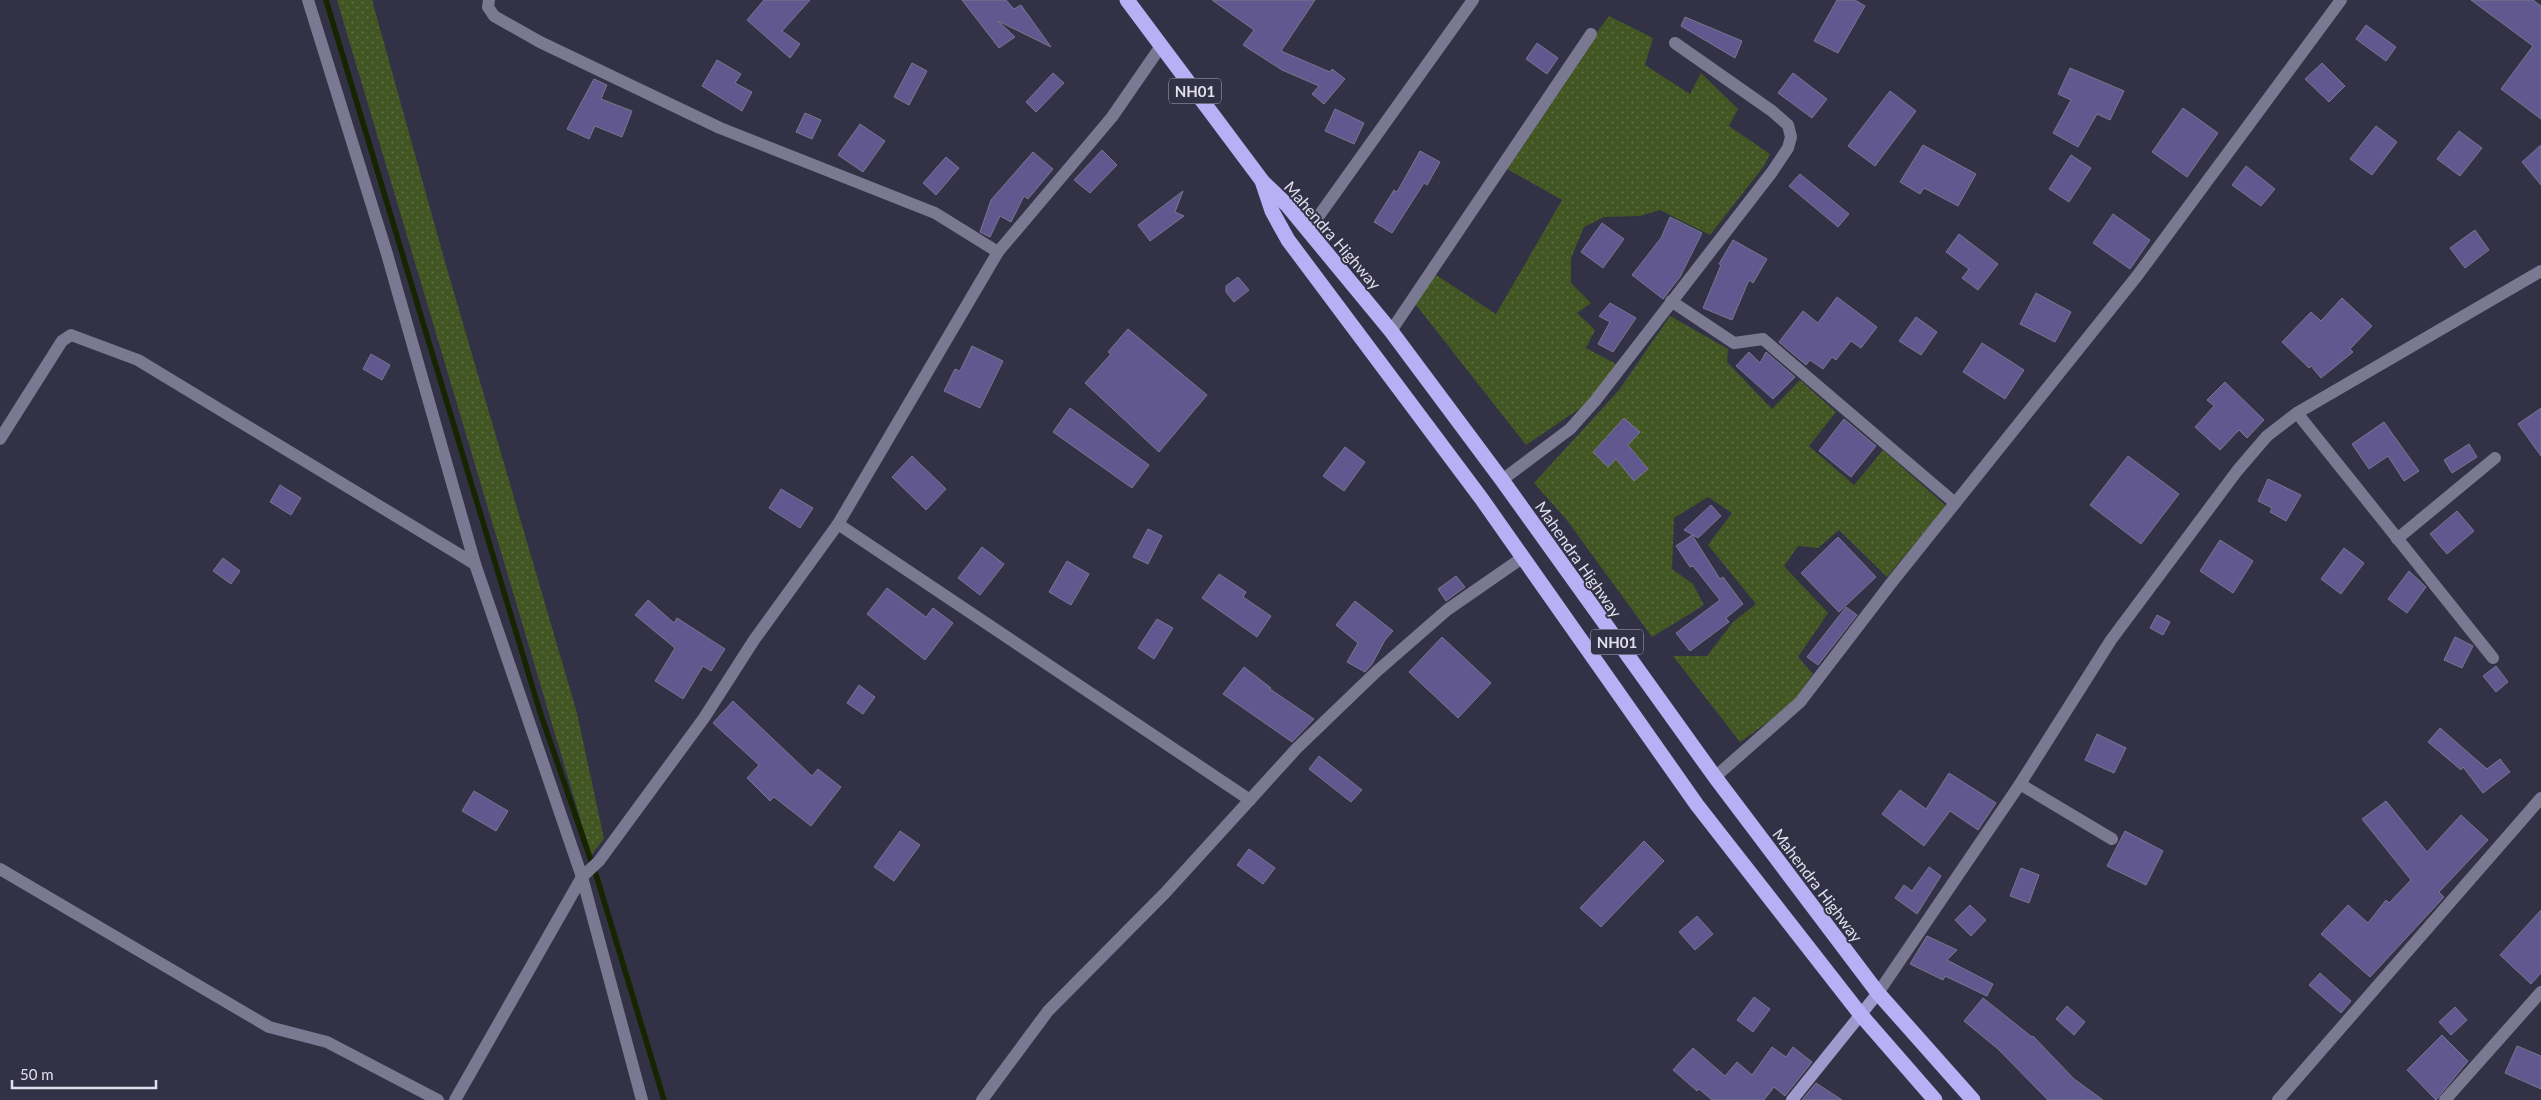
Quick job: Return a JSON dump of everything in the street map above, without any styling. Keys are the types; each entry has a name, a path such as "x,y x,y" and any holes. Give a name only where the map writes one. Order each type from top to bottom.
{"highway":[{"name":"Mahendra Highway","path":"1127,0 1263,182 1287,205 1391,331 1502,480 1714,777 1878,993 1973,1100"},
{"name":"Mahendra Highway","path":"1263,182 1272,211 1288,240 1475,490 1697,805 1862,1016 1935,1100"}],"main road":[{"path":"1792,1100 1862,1016 1878,993"}],"street":[{"path":"308,0 387,254 475,564 582,877 642,1100"},
{"path":"489,0 488,8 494,16 540,42 720,128 934,213 998,252"},
{"path":"1308,231 1473,0"},
{"path":"1714,777 1800,702 1955,503 2137,276 2341,0"},
{"path":"1391,331 1591,34"},
{"path":"1502,480 1570,429 1595,401 1772,172 1788,148 1791,137 1788,125 1772,111 1676,44"},
{"path":"455,1100 582,877 599,861 704,718 754,640 838,524 998,252 1112,116 1161,46"},
{"path":"1878,993 2020,784 2111,640 2237,471 2267,436 2296,413 2541,271"},
{"path":"1671,301 1734,343 1763,339 1955,503"},
{"path":"0,439 62,341 71,335 138,360 475,564"},
{"path":"2296,413 2492,658"},
{"path":"2397,539 2495,458"},
{"path":"838,524 1250,800"},
{"path":"982,1100 1048,1011 1165,893 1297,748 1390,660 1447,610 1522,558"},
{"path":"2020,784 2112,839"},
{"path":"2278,1100 2541,798"},
{"path":"0,869 269,1027 327,1042 438,1100"},
{"path":"2445,1100 2541,992"}],"green space":[{"path":"337,0 372,0 445,262 577,713 604,839 591,855"},
{"path":"1609,16 1653,38 1645,65 1690,94 1701,73 1738,109 1729,126 1770,154 1764,166 1710,235 1660,210 1640,216 1604,217 1584,227 1571,258 1571,283 1591,303 1577,313 1595,330 1586,348 1616,364 1588,403 1526,445 1413,301 1433,273 1496,314 1562,200 1500,165"},
{"path":"1670,316 1728,349 1727,362 1772,409 1800,380 1836,412 1809,446 1854,485 1883,450 1946,506 1887,577 1839,530 1818,548 1798,546 1784,566 1828,613 1798,657 1813,674 1789,707 1740,742 1673,656 1707,656 1733,622 1756,604 1708,545 1732,513 1708,497 1674,518 1672,569 1693,584 1704,605 1652,637 1566,519 1534,483 1619,390"}],"building":[{"path":"764,0 810,0 782,31 800,44 790,58 747,20"},
{"path":"962,0 1006,0 1014,9 1021,5 1051,47 998,21 1015,37 999,48"},
{"path":"1212,0 1315,0 1281,51 1330,72 1332,69 1345,79 1324,104 1312,94 1319,86 1282,70 1243,45 1254,30"},
{"path":"1837,0 1855,0 1865,6 1838,53 1814,41"},
{"path":"2471,0 2533,0 2541,6 2541,119 2501,89 2533,46"},
{"path":"1685,17 1742,41 1735,58 1681,26"},
{"path":"2366,25 2396,47 2386,61 2356,39"},
{"path":"1537,43 1558,58 1547,74 1526,59"},
{"path":"717,60 741,74 735,83 752,92 742,111 702,86"},
{"path":"912,63 927,71 909,105 894,97"},
{"path":"2322,63 2345,86 2329,102 2305,79"},
{"path":"2070,68 2124,91 2110,120 2097,114 2078,147 2053,133 2071,100 2058,94"},
{"path":"1053,73 1064,83 1036,112 1026,102"},
{"path":"1793,73 1827,99 1812,118 1778,93"},
{"path":"594,79 607,85 601,99 632,111 622,137 595,126 589,139 567,129"},
{"path":"1890,91 1916,111 1875,166 1848,146"},
{"path":"2183,108 2218,133 2187,177 2152,152"},
{"path":"1335,109 1364,123 1354,144 1325,131"},
{"path":"805,113 821,120 812,139 796,132"},
{"path":"860,124 885,141 863,172 838,155"},
{"path":"2376,126 2397,142 2372,175 2350,159"},
{"path":"2459,131 2482,148 2460,176 2437,159"},
{"path":"1923,145 1976,174 1958,206 1924,188 1920,194 1900,182"},
{"path":"2541,145 2541,185 2522,162"},
{"path":"1102,150 1117,165 1090,193 1074,180"},
{"path":"1420,151 1440,162 1427,185 1424,183 1392,233 1374,222 1394,190 1397,192"},
{"path":"1033,152 1053,169 1028,199 1024,196 1011,222 1000,216 990,237 980,232 991,200"},
{"path":"2071,155 2091,168 2069,202 2049,189"},
{"path":"946,157 959,168 936,195 923,183"},
{"path":"2246,166 2275,189 2261,206 2232,185"},
{"path":"1800,174 1849,214 1838,227 1789,186"},
{"path":"1183,191 1175,212 1184,216 1150,241 1138,225"},
{"path":"2113,214 2150,240 2130,269 2093,243"},
{"path":"1670,217 1702,233 1680,277 1663,299 1632,275 1661,238"},
{"path":"1602,223 1624,239 1603,268 1581,252"},
{"path":"2475,230 2489,250 2465,268 2450,248"},
{"path":"1959,234 1998,264 1978,290 1962,278 1969,269 1946,252"},
{"path":"1733,240 1767,259 1753,283 1749,280 1732,320 1703,308 1721,265 1719,264"},
{"path":"1238,277 1249,290 1234,302 1226,292 1226,286"},
{"path":"2036,293 2071,312 2055,342 2020,324"},
{"path":"1837,297 1877,327 1861,348 1851,341 1836,360 1832,357 1823,369 1810,360 1806,365 1779,342 1803,311 1818,323"},
{"path":"2342,298 2372,326 2350,349 2353,352 2321,378 2311,366 2309,368 2282,342 2311,312 2321,321"},
{"path":"1610,303 1636,318 1613,352 1598,344 1610,322 1599,316"},
{"path":"1916,317 1937,332 1921,355 1899,341"},
{"path":"1128,329 1207,395 1159,452 1085,383 1111,354 1108,352"},
{"path":"1982,343 2024,370 2005,399 1963,372"},
{"path":"972,346 1003,361 980,408 944,391 955,369 960,371"},
{"path":"1749,352 1760,363 1766,352 1795,377 1773,399 1736,366"},
{"path":"371,354 390,365 382,380 363,369"},
{"path":"2225,382 2264,420 2247,438 2239,430 2220,450 2195,427 2214,406 2207,400"},
{"path":"1070,408 1149,465 1132,488 1053,432"},
{"path":"2541,408 2541,456 2518,424"},
{"path":"1624,418 1640,432 1628,445 1648,469 1634,481 1616,459 1608,467 1593,452"},
{"path":"1844,419 1876,446 1851,477 1819,451"},
{"path":"2384,422 2419,471 2404,481 2388,456 2369,469 2352,444"},
{"path":"2469,444 2477,457 2452,473 2444,460"},
{"path":"1345,447 1365,462 1344,491 1323,476"},
{"path":"912,456 946,489 926,510 892,477"},
{"path":"2128,456 2179,494 2141,544 2090,505"},
{"path":"2268,479 2301,495 2286,521 2270,512 2272,508 2258,501"},
{"path":"280,485 301,498 291,515 270,502"},
{"path":"781,489 813,508 800,528 769,508"},
{"path":"1711,505 1721,516 1698,538 1684,530"},
{"path":"2457,511 2474,531 2447,554 2430,534"},
{"path":"1148,529 1162,536 1148,564 1133,557"},
{"path":"1692,535 1720,579 1723,577 1743,604 1726,618 1729,622 1690,651 1676,633 1720,600 1693,566 1690,567 1676,546"},
{"path":"1838,537 1876,577 1839,612 1801,573"},
{"path":"2220,540 2253,561 2233,593 2200,571"},
{"path":"982,547 1004,564 980,595 958,578"},
{"path":"2344,548 2364,563 2341,594 2321,579"},
{"path":"223,558 240,571 231,584 213,571"},
{"path":"1067,561 1089,574 1071,605 1049,592"},
{"path":"2409,571 2426,587 2407,613 2388,599"},
{"path":"1219,574 1246,592 1243,597 1271,616 1257,637 1202,598"},
{"path":"1456,576 1465,587 1446,601 1438,589"},
{"path":"887,588 926,617 933,608 953,623 925,660 867,614"},
{"path":"648,600 674,623 677,618 725,649 711,671 703,666 683,699 655,681 675,648 635,615"},
{"path":"1355,601 1393,631 1385,640 1372,664 1365,672 1347,662 1358,643 1336,625"},
{"path":"1846,607 1857,615 1818,665 1807,657"},
{"path":"2157,615 2170,622 2163,635 2150,628"},
{"path":"1157,619 1173,628 1154,659 1138,648"},
{"path":"1442,637 1491,683 1458,718 1409,672"},
{"path":"2455,637 2473,646 2462,668 2444,660"},
{"path":"2496,666 2508,682 2496,692 2483,676"},
{"path":"1244,667 1270,689 1314,719 1292,742 1223,694"},
{"path":"859,685 875,697 863,714 847,703"},
{"path":"733,701 812,776 818,769 841,787 811,826 774,797 770,801 747,778 759,765 713,723"},
{"path":"2440,728 2487,769 2500,759 2510,772 2483,793 2463,767 2461,770 2428,742"},
{"path":"2097,734 2126,748 2114,773 2085,760"},
{"path":"1319,756 1362,790 1351,802 1309,769"},
{"path":"1949,773 1996,803 1978,830 1950,811 1924,846 1882,814 1900,790 1926,809"},
{"path":"474,791 508,811 496,831 462,811"},
{"path":"2386,801 2427,852 2461,815 2488,840 2439,892 2444,897 2370,977 2321,934 2348,905 2368,923 2386,900 2389,903 2411,880 2362,819"},
{"path":"900,831 920,845 894,881 874,867"},
{"path":"2125,831 2163,851 2146,885 2107,866"},
{"path":"1644,841 1664,861 1601,927 1580,908"},
{"path":"1249,849 1275,868 1263,884 1237,865"},
{"path":"1929,867 1941,876 1917,914 1895,898 1904,885 1912,891"},
{"path":"2021,868 2039,875 2029,903 2010,896"},
{"path":"1970,905 1986,920 1971,936 1955,920"},
{"path":"2541,910 2541,973 2531,984 2500,955"},
{"path":"1697,916 1713,934 1695,950 1679,932"},
{"path":"1927,936 1957,950 1947,960 1993,984 1987,996 1945,976 1943,980 1910,964"},
{"path":"2320,973 2351,1001 2341,1013 2309,985"},
{"path":"1754,997 1770,1009 1753,1032 1737,1020"},
{"path":"1983,998 2033,1036 2074,1079 2103,1100 2048,1100 1998,1049 1964,1021"},
{"path":"2067,1006 2085,1022 2074,1035 2056,1019"},
{"path":"2455,1007 2467,1020 2451,1035 2439,1022"},
{"path":"2442,1035 2468,1061 2436,1100 2407,1070"},
{"path":"2517,1046 2541,1056 2541,1089 2505,1073"},
{"path":"1772,1047 1786,1057 1793,1047 1812,1062 1785,1096 1774,1087 1764,1100 1712,1100 1699,1089 1697,1091 1673,1070 1693,1048 1725,1076 1737,1062 1752,1075"},
{"path":"1816,1083 1842,1100 1802,1100"}],"waterway":[{"path":"326,0 540,712 598,881 664,1100"}]}
